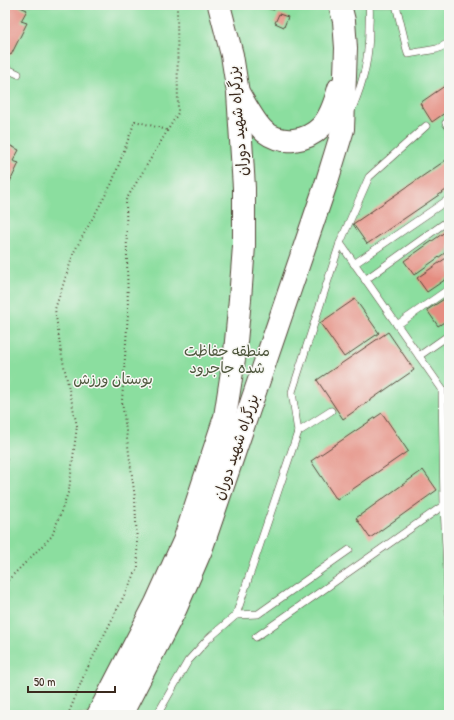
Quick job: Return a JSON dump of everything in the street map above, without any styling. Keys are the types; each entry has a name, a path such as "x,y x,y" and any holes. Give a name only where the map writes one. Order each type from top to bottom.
{"highway":[{"name":"بزرگراه شهید دوران","path":"98,715 156,604 184,541 225,417 235,352 244,246 244,188 238,93 232,55 220,5"},
{"name":"بزرگراه شهید دوران","path":"121,715 176,608 201,550 327,181 343,129 346,64 344,21 340,5"},
{"path":"238,93 263,130 273,137 282,140 296,140 314,133 322,126 336,99 346,64"}],"lane":[{"path":"343,129 360,90 367,66 369,5"},
{"path":"396,5 408,54 437,49 449,43"},
{"path":"5,68 18,74"},
{"path":"157,715 188,661 208,639 236,615 298,432 292,392 340,243 369,177 426,126"},
{"path":"354,264 449,199"},
{"path":"365,280 449,220"},
{"path":"340,243 442,389 444,505 449,613"},
{"path":"397,324 449,289"},
{"path":"419,356 449,335"},
{"path":"298,432 330,411"},
{"path":"256,637 444,505"},
{"path":"236,615 258,614 349,550"}],"path":[{"path":"68,715 84,675 138,568 135,498 122,401 128,313 126,200 178,113 177,5"},
{"path":"5,583 52,536 69,490 77,426 60,352 55,309 74,252 112,184 135,122 167,130"},
{"path":"5,456 7,457 5,482"}],"green space":[{"name":"منطقه حفاظت شده جاجرود","path":"5,5 449,5 449,715 5,715"}],"building":[{"path":"5,5 16,5 27,10 21,21 27,23 11,55 5,52"},
{"path":"266,5 275,5 274,10 266,8"},
{"path":"279,14 288,17 284,27 275,23"},
{"path":"449,83 449,110 432,122 420,103"},
{"path":"5,143 19,150 13,161 19,163 5,192"},
{"path":"449,158 449,188 367,244 353,224"},
{"path":"449,229 449,250 414,275 404,261"},
{"path":"449,256 449,277 427,292 417,278"},
{"path":"449,296 449,319 438,326 427,310"},
{"path":"355,299 379,333 344,357 320,323"},
{"path":"388,332 414,370 343,419 317,380"},
{"path":"382,413 408,451 337,500 311,461"},
{"path":"423,470 437,490 370,538 356,518"}],"park label":[{"name":"بوستان ورزش","path":"113,379"}]}
